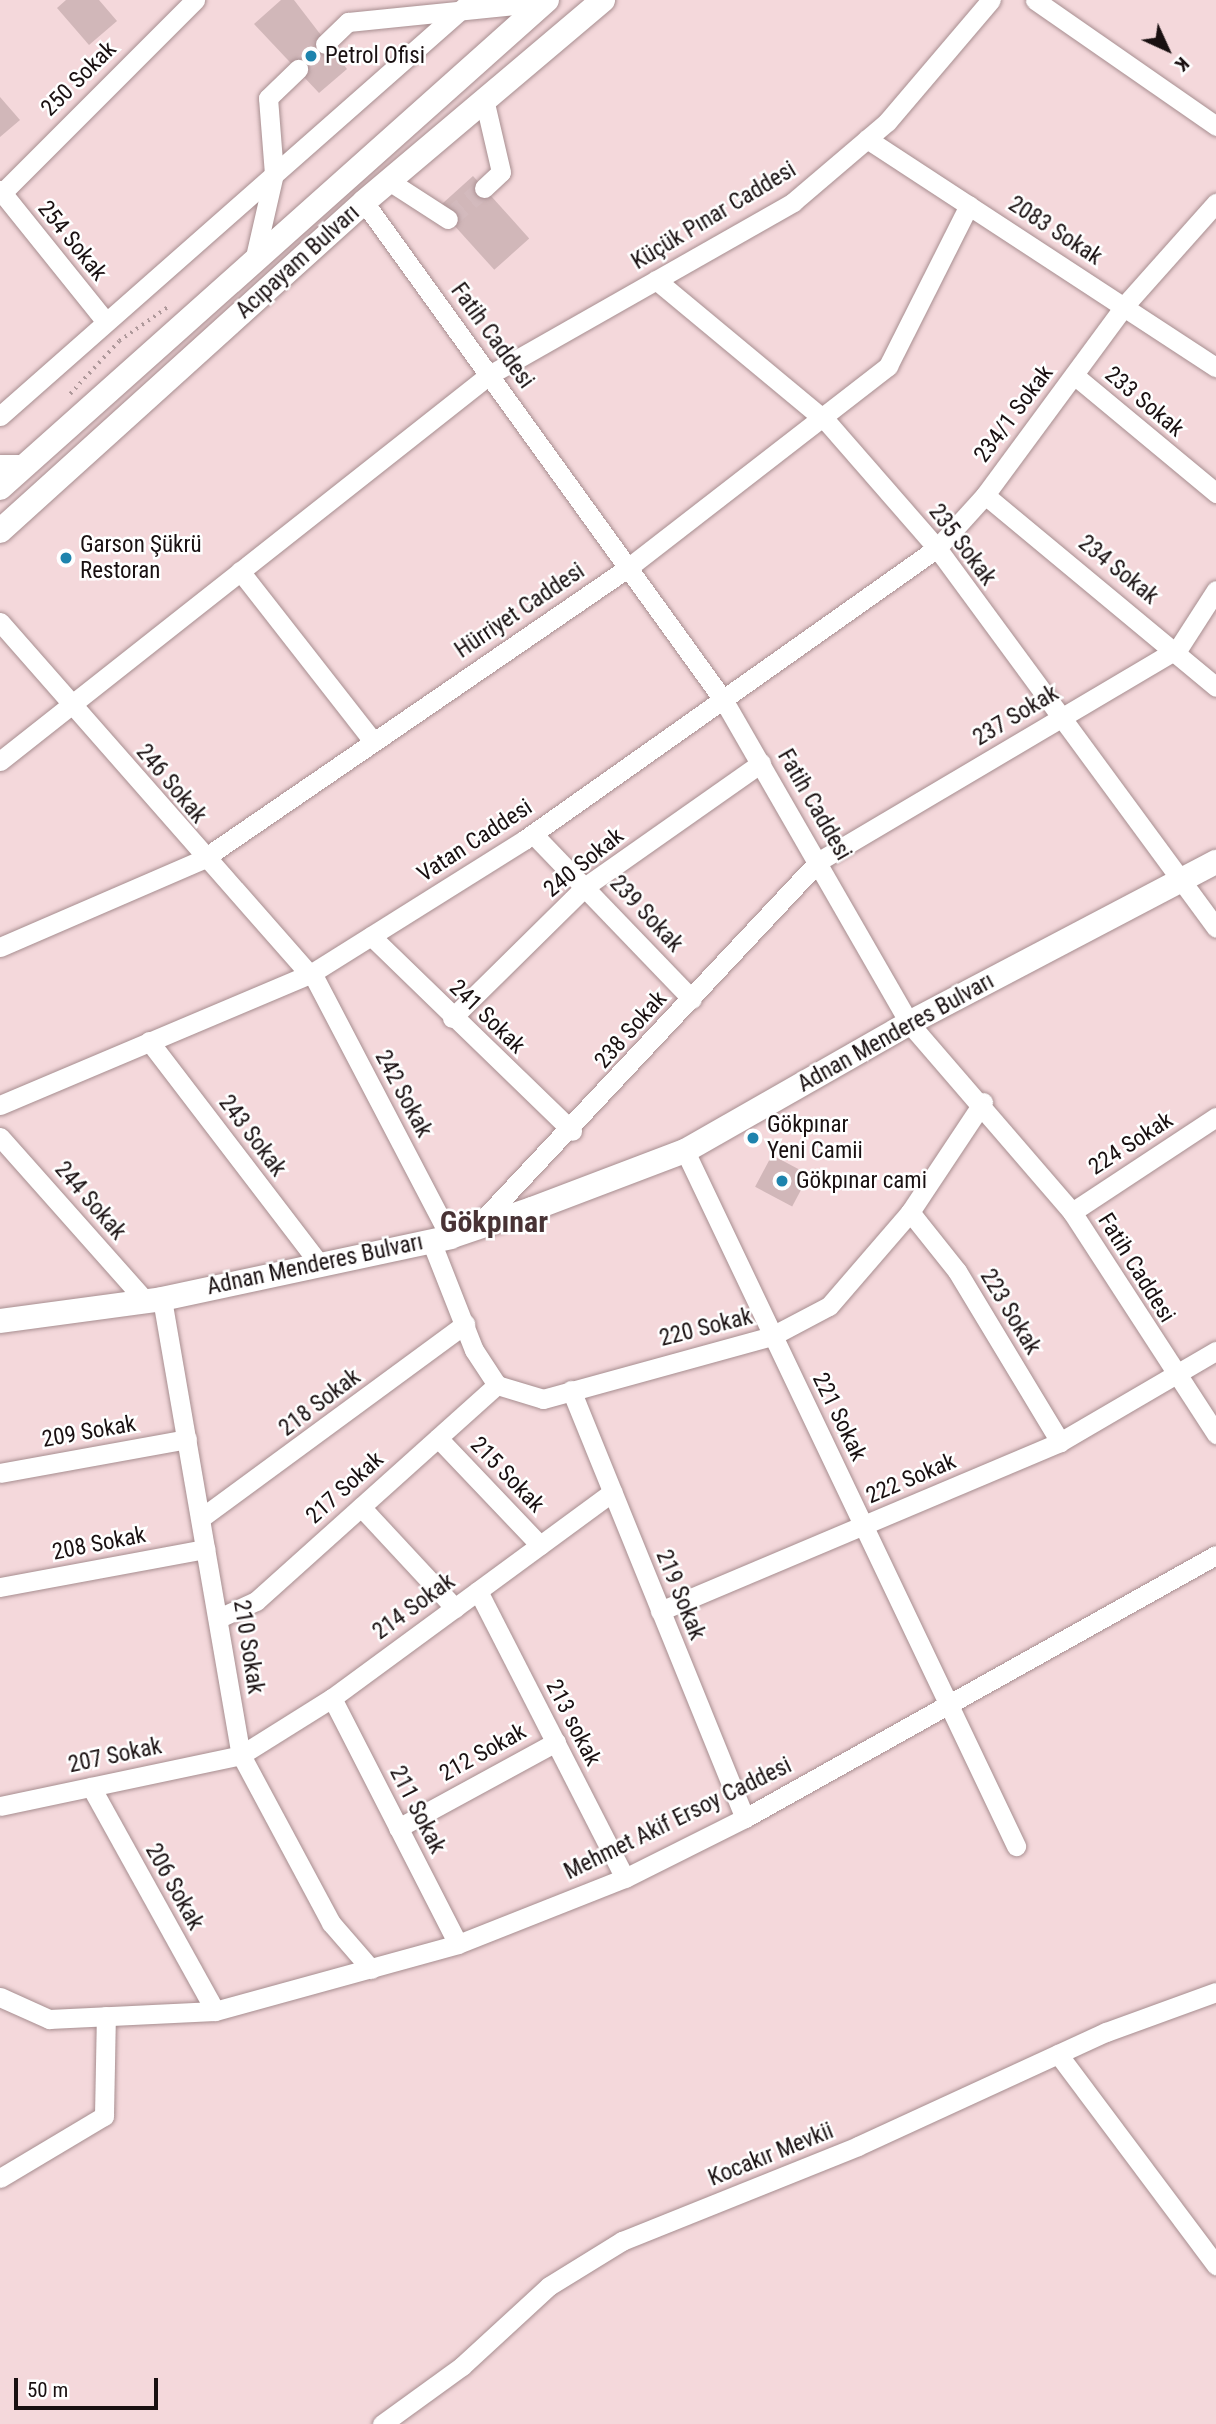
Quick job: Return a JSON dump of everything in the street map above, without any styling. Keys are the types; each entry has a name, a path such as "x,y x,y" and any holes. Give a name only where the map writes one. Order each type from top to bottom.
{"main road":[{"name":"Acıpayam Bulvarı","path":"0,531 364,202 603,0"},
{"name":"Acıpayam Bulvarı","path":"0,488 546,1"},
{"name":"Adnan Menderes Bulvarı","path":"0,1321 153,1298 317,1261 441,1239 685,1151 909,1023 1185,881 1216,862"}],"street":[{"name":"250 Sokak","path":"1,192 195,0"},
{"name":"Küçük Pınar Caddesi","path":"0,761 489,374 793,202 867,139 991,0"},
{"path":"1035,0 1216,126"},
{"path":"325,44 348,22 461,3 546,1"},
{"path":"0,416 274,174 461,3"},
{"path":"254,261 274,174 268,98 298,69"},
{"path":"484,99 501,172 484,188"},
{"name":"2083 Sokak","path":"867,139 1125,305 1216,367"},
{"path":"389,181 448,219"},
{"name":"254 Sokak","path":"1,192 106,322"},
{"name":"Fatih Caddesi","path":"364,202 724,701 819,861 909,1023 983,1102 1072,1212 1175,1378 1216,1434"},
{"name":"234/1 Sokak","path":"937,548 985,495 1125,305 1216,203"},
{"name":"Hürriyet Caddesi","path":"0,947 203,859 629,567 888,366 970,205"},
{"name":"235 Sokak","path":"656,280 821,418 937,548 1058,720 1185,881 1216,928"},
{"name":"233 Sokak","path":"1074,375 1216,493"},
{"path":"0,464 28,464"},
{"name":"234 Sokak","path":"985,495 1178,649 1216,687"},
{"name":"Vatan Caddesi","path":"0,1105 310,974 533,834 937,548"},
{"path":"240,572 373,741"},
{"name":"237 Sokak","path":"819,861 1178,649 1216,590"},
{"name":"246 Sokak","path":"0,622 203,859 310,974"},
{"name":"240 Sokak","path":"452,1018 586,886 761,763"},
{"name":"239 Sokak","path":"533,834 692,999"},
{"name":"238 Sokak","path":"474,1229 572,1130 819,861"},
{"name":"241 Sokak","path":"371,936 452,1018 572,1130"},
{"name":"242 Sokak","path":"310,974 441,1239"},
{"name":"243 Sokak","path":"149,1041 317,1261"},
{"name":"220 Sokak","path":"497,1385 543,1399 772,1336 829,1306 910,1212 983,1102"},
{"name":"224 Sokak","path":"1072,1212 1216,1117"},
{"name":"244 Sokak","path":"0,1137 153,1298"},
{"name":"221 Sokak","path":"685,1151 1017,1846"},
{"name":"223 Sokak","path":"910,1212 957,1270 1060,1442"},
{"path":"441,1239 465,1324 497,1385"},
{"name":"210 Sokak","path":"153,1298 187,1439 241,1755 331,1923 371,1969"},
{"name":"218 Sokak","path":"201,1518 465,1324"},
{"name":"222 Sokak","path":"660,1611 1060,1442 1175,1378 1216,1351"},
{"name":"217 Sokak","path":"219,1618 256,1601 497,1385"},
{"name":"219 Sokak","path":"571,1390 745,1818"},
{"name":"215 Sokak","path":"438,1438 540,1545"},
{"name":"209 Sokak","path":"0,1473 187,1439"},
{"name":"214 Sokak","path":"241,1755 332,1698 612,1492"},
{"path":"360,1507 455,1608"},
{"name":"208 Sokak","path":"0,1587 206,1549"},
{"name":"Mehmet Akif Ersoy Caddesi","path":"5,2005 50,2019 215,2011 458,1944 625,1878 745,1818 1216,1555"},
{"name":"213 sokak","path":"478,1591 625,1878"},
{"name":"211 Sokak","path":"332,1698 458,1944"},
{"name":"212 Sokak","path":"398,1828 556,1742"},
{"name":"207 Sokak","path":"0,1806 241,1755"},
{"name":"206 Sokak","path":"91,1787 215,2011"},
{"name":"Kocakır Mevkii","path":"382,2424 462,2366 549,2286 622,2241 858,2146 1058,2054 1216,1992"},
{"path":"0,2178 104,2116 106,2016"},
{"path":"1058,2054 1216,2265"}],"building":[{"path":"66,0 99,0 117,21 89,45 57,8"},
{"path":"281,0 294,0 347,69 319,93 254,24"},
{"path":"0,97 20,120 0,137"},
{"path":"473,176 529,238 494,270 438,207"},
{"name":"Gökpınar cami","path":"772,1155 809,1175 792,1207 755,1187"}],"tunnel":[{"path":"298,69 325,44"},
{"path":"448,219 484,188"}],"place":[{"name":"Petrol Ofisi","path":"311,56"},
{"name":"Garson Şükrü Restoran","path":"66,558"},
{"name":"Gökpınar Yeni Camii","path":"753,1138"},
{"name":"Gökpınar cami","path":"782,1181"}],"district":[{"name":"Gökpınar","path":"494,1222"}]}
